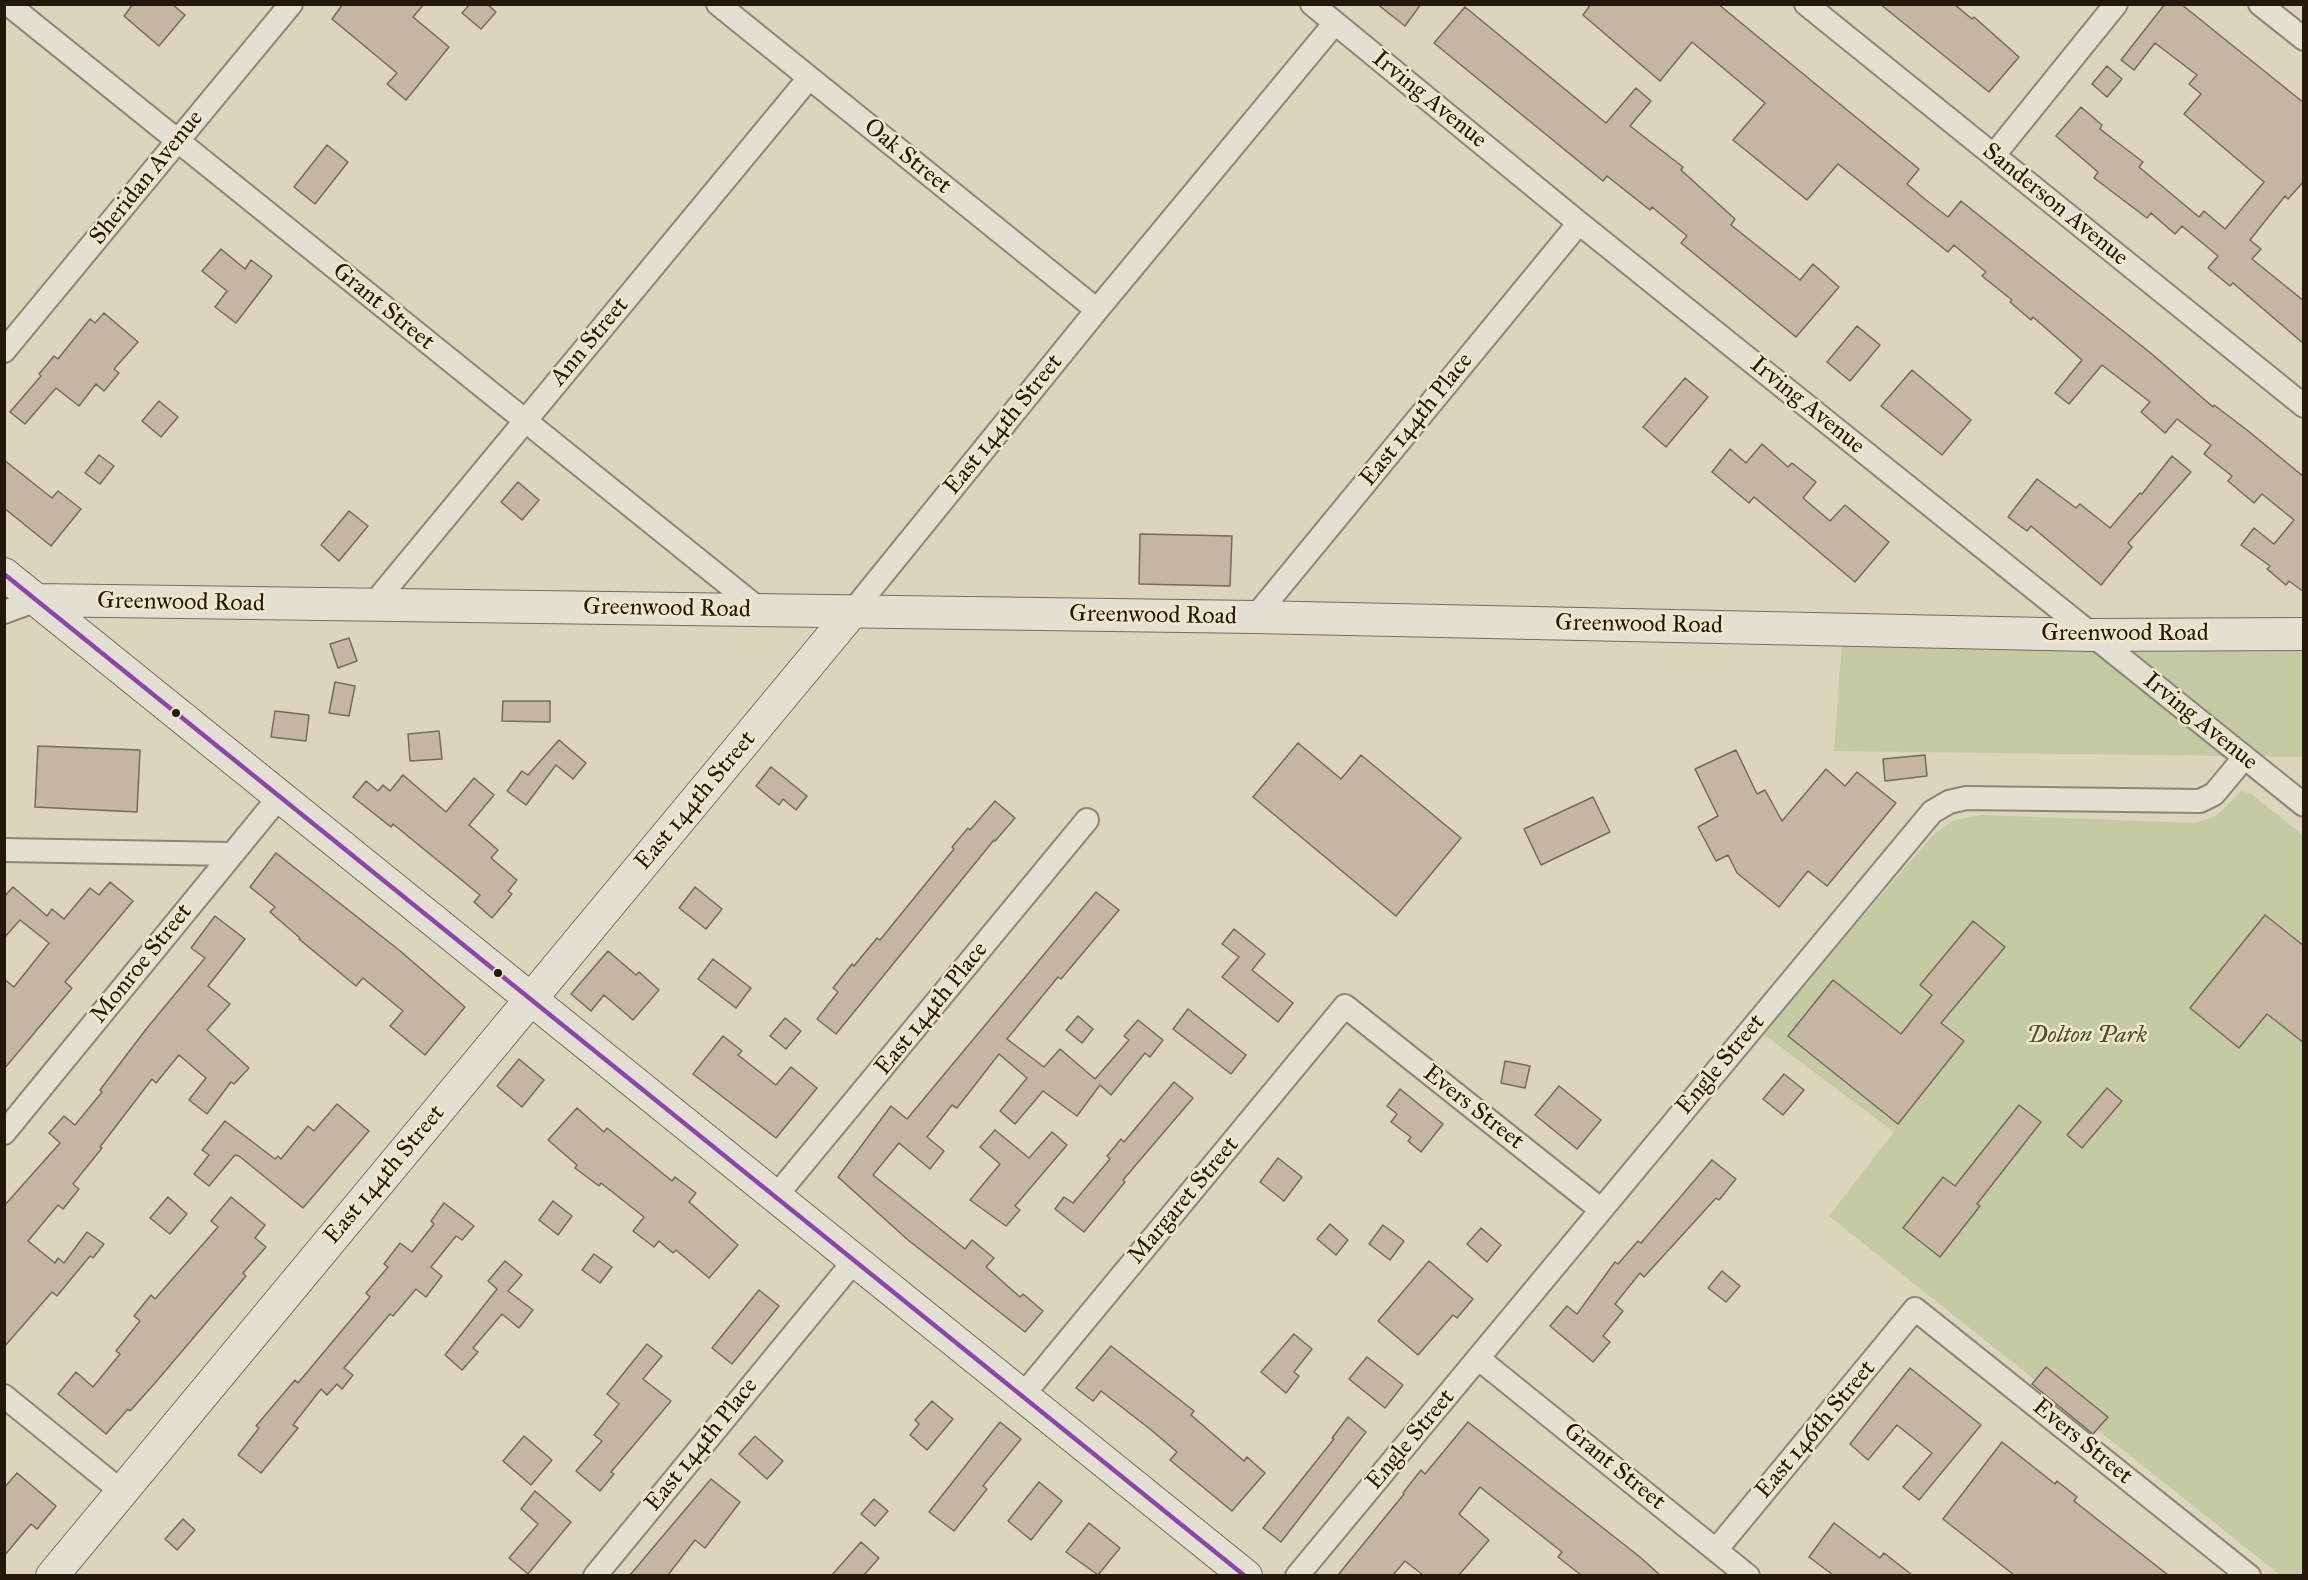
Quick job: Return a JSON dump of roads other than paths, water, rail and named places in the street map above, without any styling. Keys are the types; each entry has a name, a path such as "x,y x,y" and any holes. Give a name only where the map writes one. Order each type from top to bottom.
{"street":[{"name":"Grant Street","path":"8,4 759,609"},
{"name":"Sheridan Avenue","path":"4,351 291,4"},
{"name":"Oak Street","path":"718,4 1097,310"},
{"name":"Irving Avenue","path":"1312,4 1579,223 2304,805"},
{"name":"Sanderson Avenue","path":"1806,4 2304,406"},
{"path":"1994,155 2116,4"},
{"path":"2260,4 2304,39"},
{"name":"East 144th Street","path":"52,1575 852,612 1097,310 1335,23"},
{"name":"Ann Street","path":"372,606 809,78"},
{"name":"East 144th Place","path":"1255,617 1579,223"},
{"path":"4,574 1246,1575"},
{"name":"Greenwood Road","path":"4,612 38,600 1255,617 2091,635 2304,634"},
{"name":"Engle Street","path":"1296,1575 1479,1359 1600,1209 1932,812 1949,802 1966,798 2200,801 2214,794 2244,758"},
{"name":"Monroe Street","path":"4,1133 280,796"},
{"name":"East 144th Place","path":"776,1196 1087,820"},
{"path":"4,850 231,854"},
{"name":"Evers Street","path":"1345,1006 1600,1209"},
{"name":"Margaret Street","path":"1023,1395 1345,1006"},
{"name":"East 144th Place","path":"595,1575 855,1260"},
{"name":"Evers Street","path":"1915,1309 2249,1575"},
{"name":"East 146th Street","path":"1716,1550 1915,1309"},
{"name":"Grant Street","path":"1479,1359 1748,1575"},
{"path":"4,1396 121,1491"}],"park label":[{"name":"Dolton Park","path":"2087,1036"}]}
